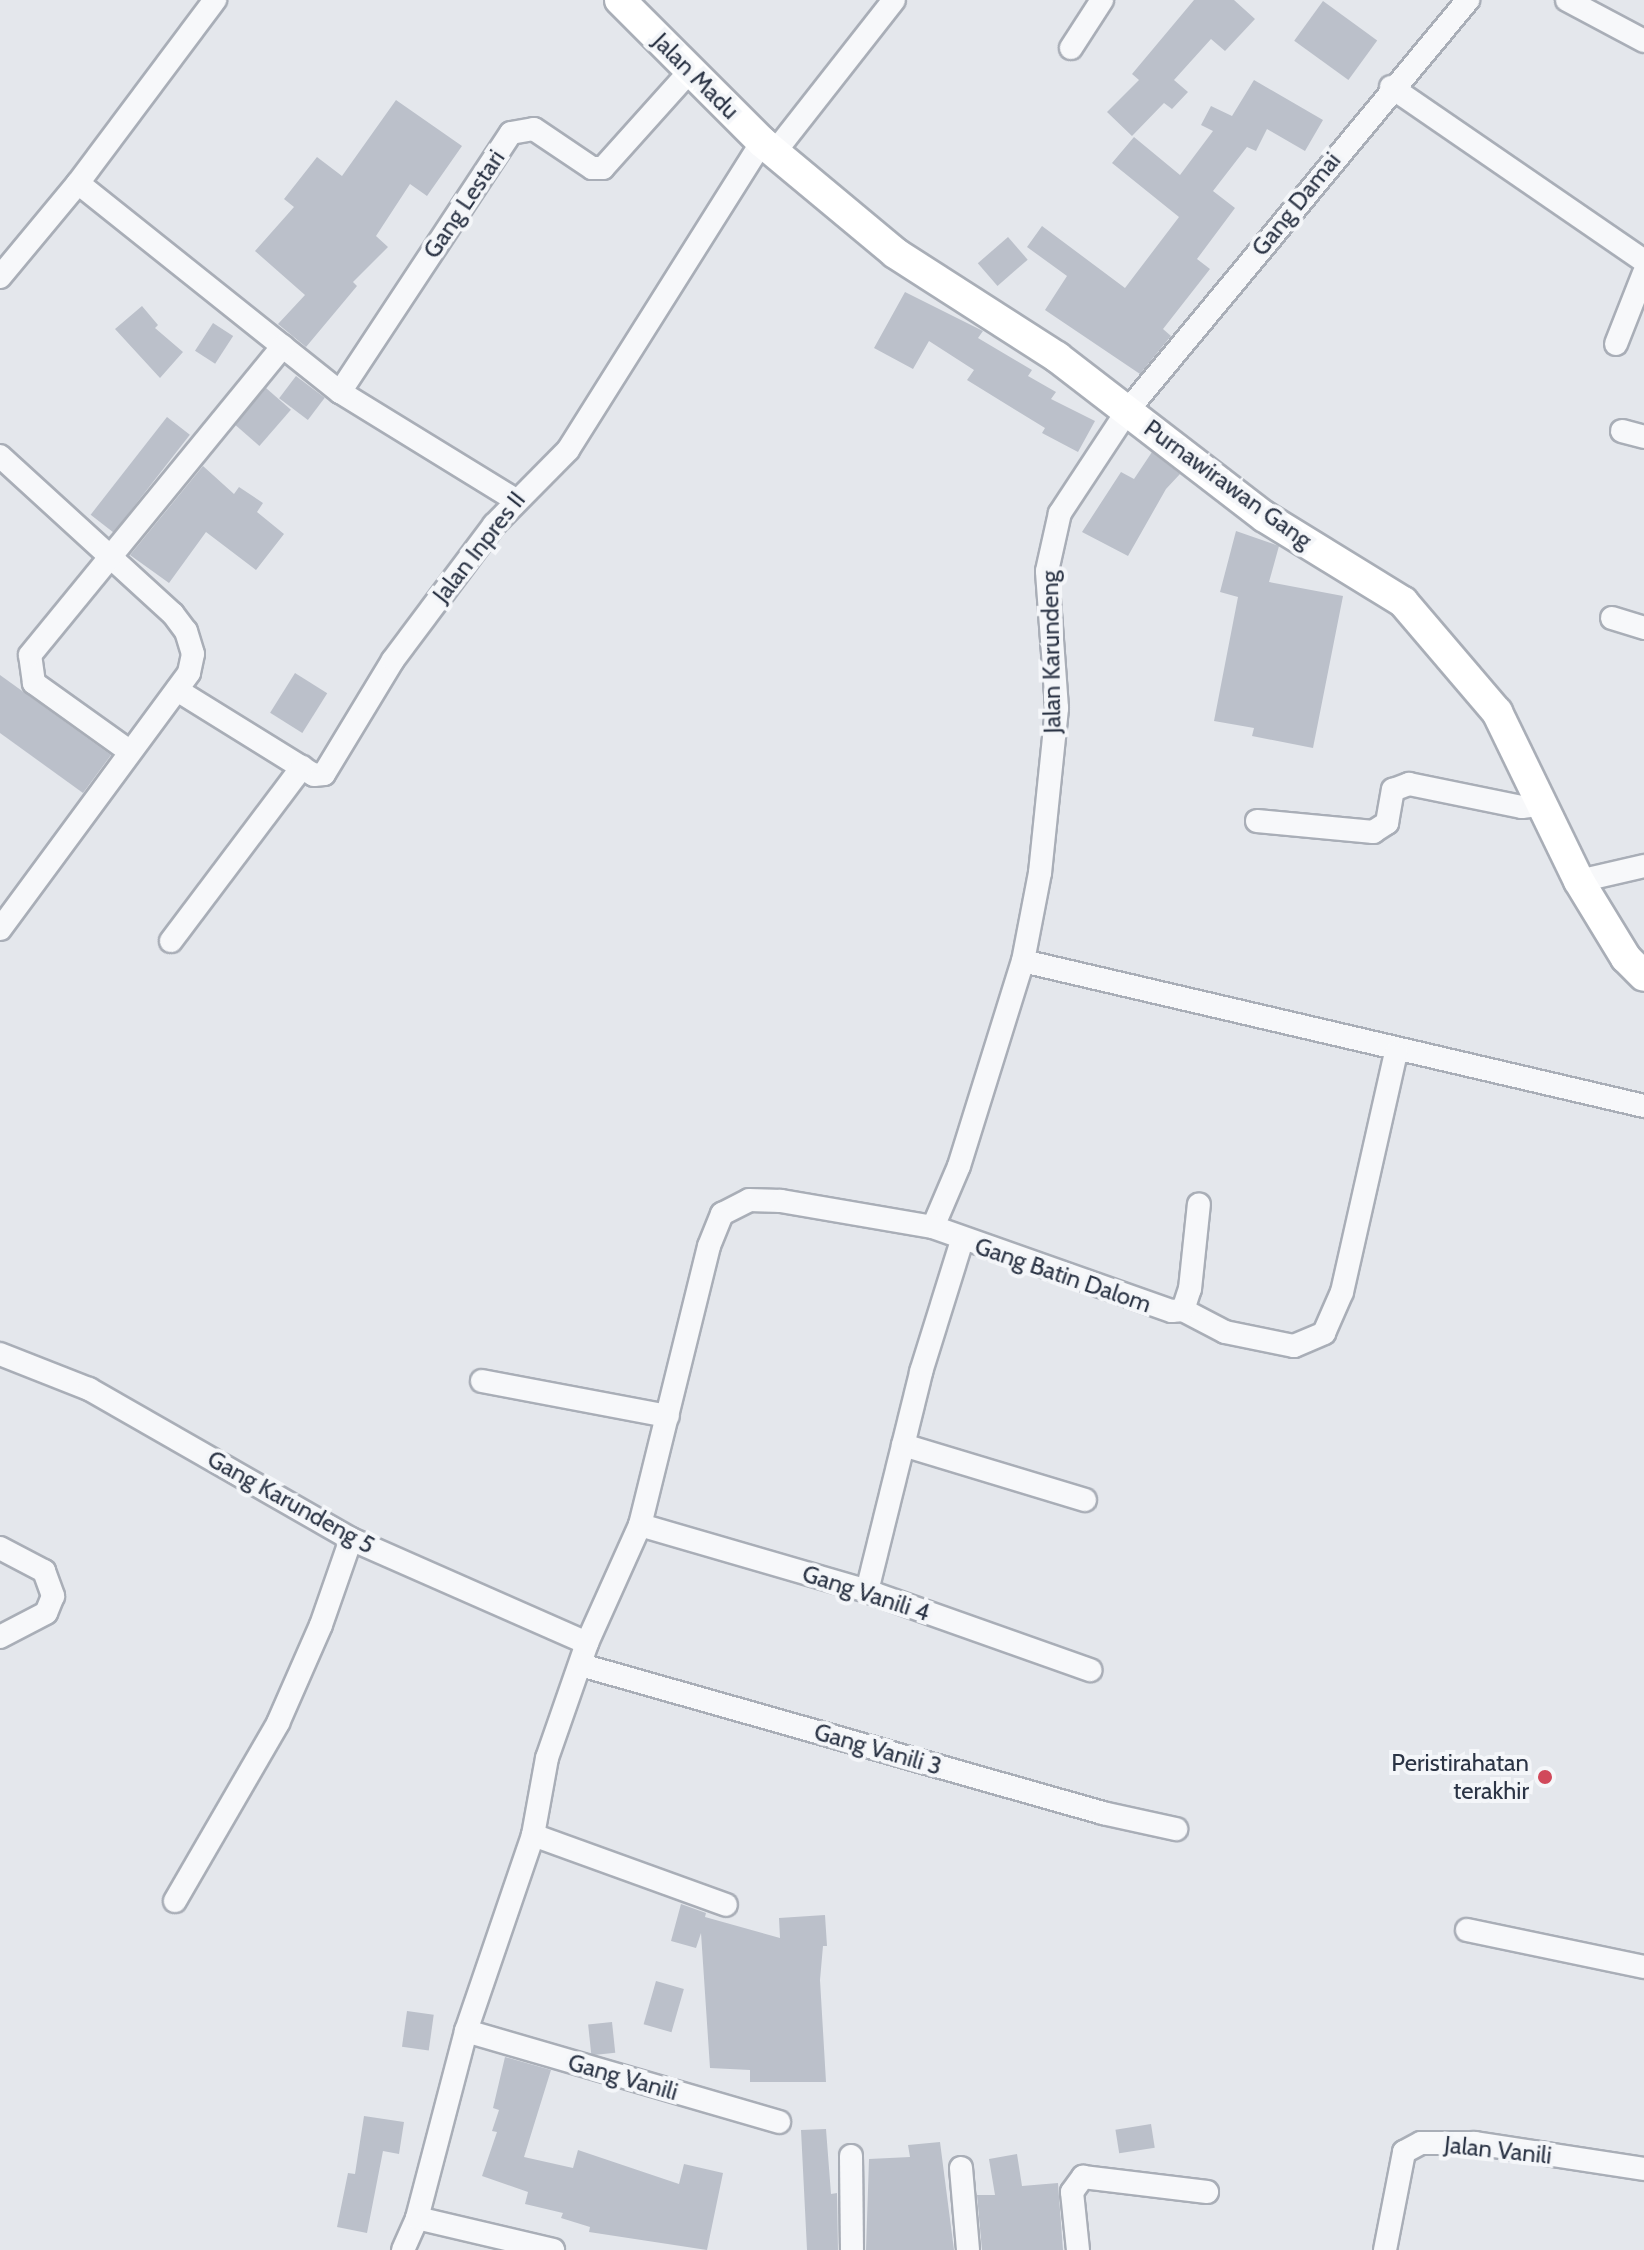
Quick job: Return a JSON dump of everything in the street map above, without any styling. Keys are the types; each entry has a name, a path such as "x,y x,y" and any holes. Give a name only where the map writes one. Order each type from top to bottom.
{"street":[{"path":"0,277 78,183 215,0"},
{"name":"Jalan Madu","path":"620,0 768,148"},
{"name":"Jalan Inpres II","path":"302,767 319,776 327,772 393,660 514,499 568,450 768,148 894,0"},
{"path":"1071,48 1102,0"},
{"name":"Gang Damai","path":"1128,410 1391,87 1468,0"},
{"path":"1567,0 1644,41"},
{"name":"Gang Lestari","path":"340,392 511,133 534,129 592,168 603,168 691,70"},
{"path":"1391,87 1644,261"},
{"name":"Purnawirawan Gang","path":"768,148 895,253 1057,357 1265,517 1403,602 1497,712 1545,804 1579,881 1626,958 1644,976"},
{"path":"78,183 340,392 514,499"},
{"path":"1616,344 1644,273"},
{"path":"129,751 34,683 30,674 34,646 283,346"},
{"name":"Jalan Karundeng","path":"933,1227 959,1166 1023,961 1040,873 1057,708 1047,571 1052,540 1060,513 1128,410"},
{"path":"1622,431 1644,437"},
{"path":"0,456 186,631 193,654 189,673 0,929"},
{"path":"1612,618 1644,628"},
{"path":"171,941 302,767 177,690"},
{"path":"1257,821 1364,834 1387,823 1393,790 1415,783 1522,807 1545,804"},
{"path":"1579,881 1644,866"},
{"path":"1023,961 1396,1052 1644,1106"},
{"path":"1183,1310 1225,1332 1294,1346 1324,1333 1342,1292 1396,1052"},
{"name":"Gang Batin Dalom","path":"403,2250 417,2218 466,2031 533,1835 547,1758 584,1654 640,1525 709,1246 722,1214 749,1200 781,1201 933,1227 1155,1309 1183,1310 1190,1289 1199,1204"},
{"path":"867,1591 903,1445 962,1240"},
{"name":"Gang Karundeng 5","path":"0,1354 89,1389 351,1539 584,1654"},
{"path":"482,1381 668,1416"},
{"path":"903,1445 1085,1500"},
{"name":"Gang Vanili 4","path":"640,1525 867,1591 1090,1670"},
{"path":"175,1901 278,1723 321,1625 351,1539"},
{"path":"0,1548 44,1571 53,1596 46,1613 0,1637"},
{"name":"Gang Vanili 3","path":"584,1654 1176,1829"},
{"path":"533,1835 726,1905"},
{"path":"1467,1930 1644,1967"},
{"name":"Gang Vanili","path":"466,2031 779,2122"},
{"name":"Jalan Vanili","path":"1385,2250 1404,2152 1421,2143 1475,2143 1644,2169"},
{"path":"851,2156 852,2250"},
{"path":"961,2168 968,2250"},
{"path":"1078,2250 1072,2192 1083,2177 1207,2192"},
{"path":"417,2218 497,2244 553,2250"}],"building":[{"path":"1194,0 1234,0 1255,19 1225,51 1211,39 1174,80 1188,92 1172,109 1164,103 1132,136 1107,112 1139,80 1132,74"},
{"path":"1323,1 1377,40 1348,80 1294,41"},
{"path":"1254,80 1323,120 1305,151 1267,129 1256,151 1247,147 1213,191 1235,208 1197,259 1210,269 1163,329 1171,336 1140,374 1045,310 1067,276 1027,247 1042,226 1125,288 1179,217 1112,163 1134,137 1180,175 1213,131 1201,125 1211,106 1232,116"},
{"path":"396,100 462,146 427,196 410,184 376,236 388,247 353,282 357,286 306,347 278,324 305,295 255,251 294,207 284,199 317,157 342,176"},
{"path":"1008,237 1028,260 997,286 978,263"},
{"path":"905,292 983,331 978,338 1032,370 1028,376 1056,392 1051,399 1095,421 1078,452 1042,433 1045,428 967,380 974,370 929,341 913,369 874,348"},
{"path":"142,306 158,325 155,328 183,352 160,378 115,329"},
{"path":"213,323 233,336 215,364 195,351"},
{"path":"296,376 325,398 308,420 279,398"},
{"path":"266,388 291,410 259,446 235,424"},
{"path":"167,417 190,435 114,533 91,515"},
{"path":"1152,452 1180,474 1166,489 1128,556 1082,532 1121,472 1134,479"},
{"path":"203,466 234,494 239,487 263,503 257,512 284,534 256,570 206,532 169,583 130,555"},
{"path":"1236,531 1279,546 1269,582 1343,596 1313,748 1252,736 1254,728 1214,721 1238,597 1220,592"},
{"path":"295,673 327,693 302,733 270,713"},
{"path":"0,675 111,755 83,793 0,733"},
{"path":"681,1904 706,1913 705,1917 780,1938 779,1918 825,1915 827,1946 823,1946 820,1980 826,2082 750,2082 750,2070 710,2068 701,1933 696,1948 671,1941"},
{"path":"656,1981 684,1989 671,2032 644,2024"},
{"path":"407,2011 434,2015 429,2050 402,2047"},
{"path":"612,2022 615,2053 591,2055 588,2025"},
{"path":"505,2057 551,2070 524,2157 573,2168 578,2150 679,2184 684,2164 723,2173 707,2250 589,2232 590,2227 561,2218 563,2213 525,2204 528,2192 482,2176 497,2132 492,2131 499,2110 493,2108"},
{"path":"364,2116 404,2122 399,2154 383,2151 367,2233 337,2227 348,2173 355,2174"},
{"path":"1151,2124 1155,2148 1119,2153 1115,2130"},
{"path":"826,2129 831,2194 837,2193 838,2250 807,2250 801,2130"},
{"path":"940,2142 954,2250 866,2250 869,2159 910,2157 908,2145"},
{"path":"1017,2154 1022,2186 1058,2183 1063,2250 982,2250 977,2195 995,2195 989,2159"}],"place":[{"name":"Peristirahatan terakhir","path":"1545,1777"}]}
